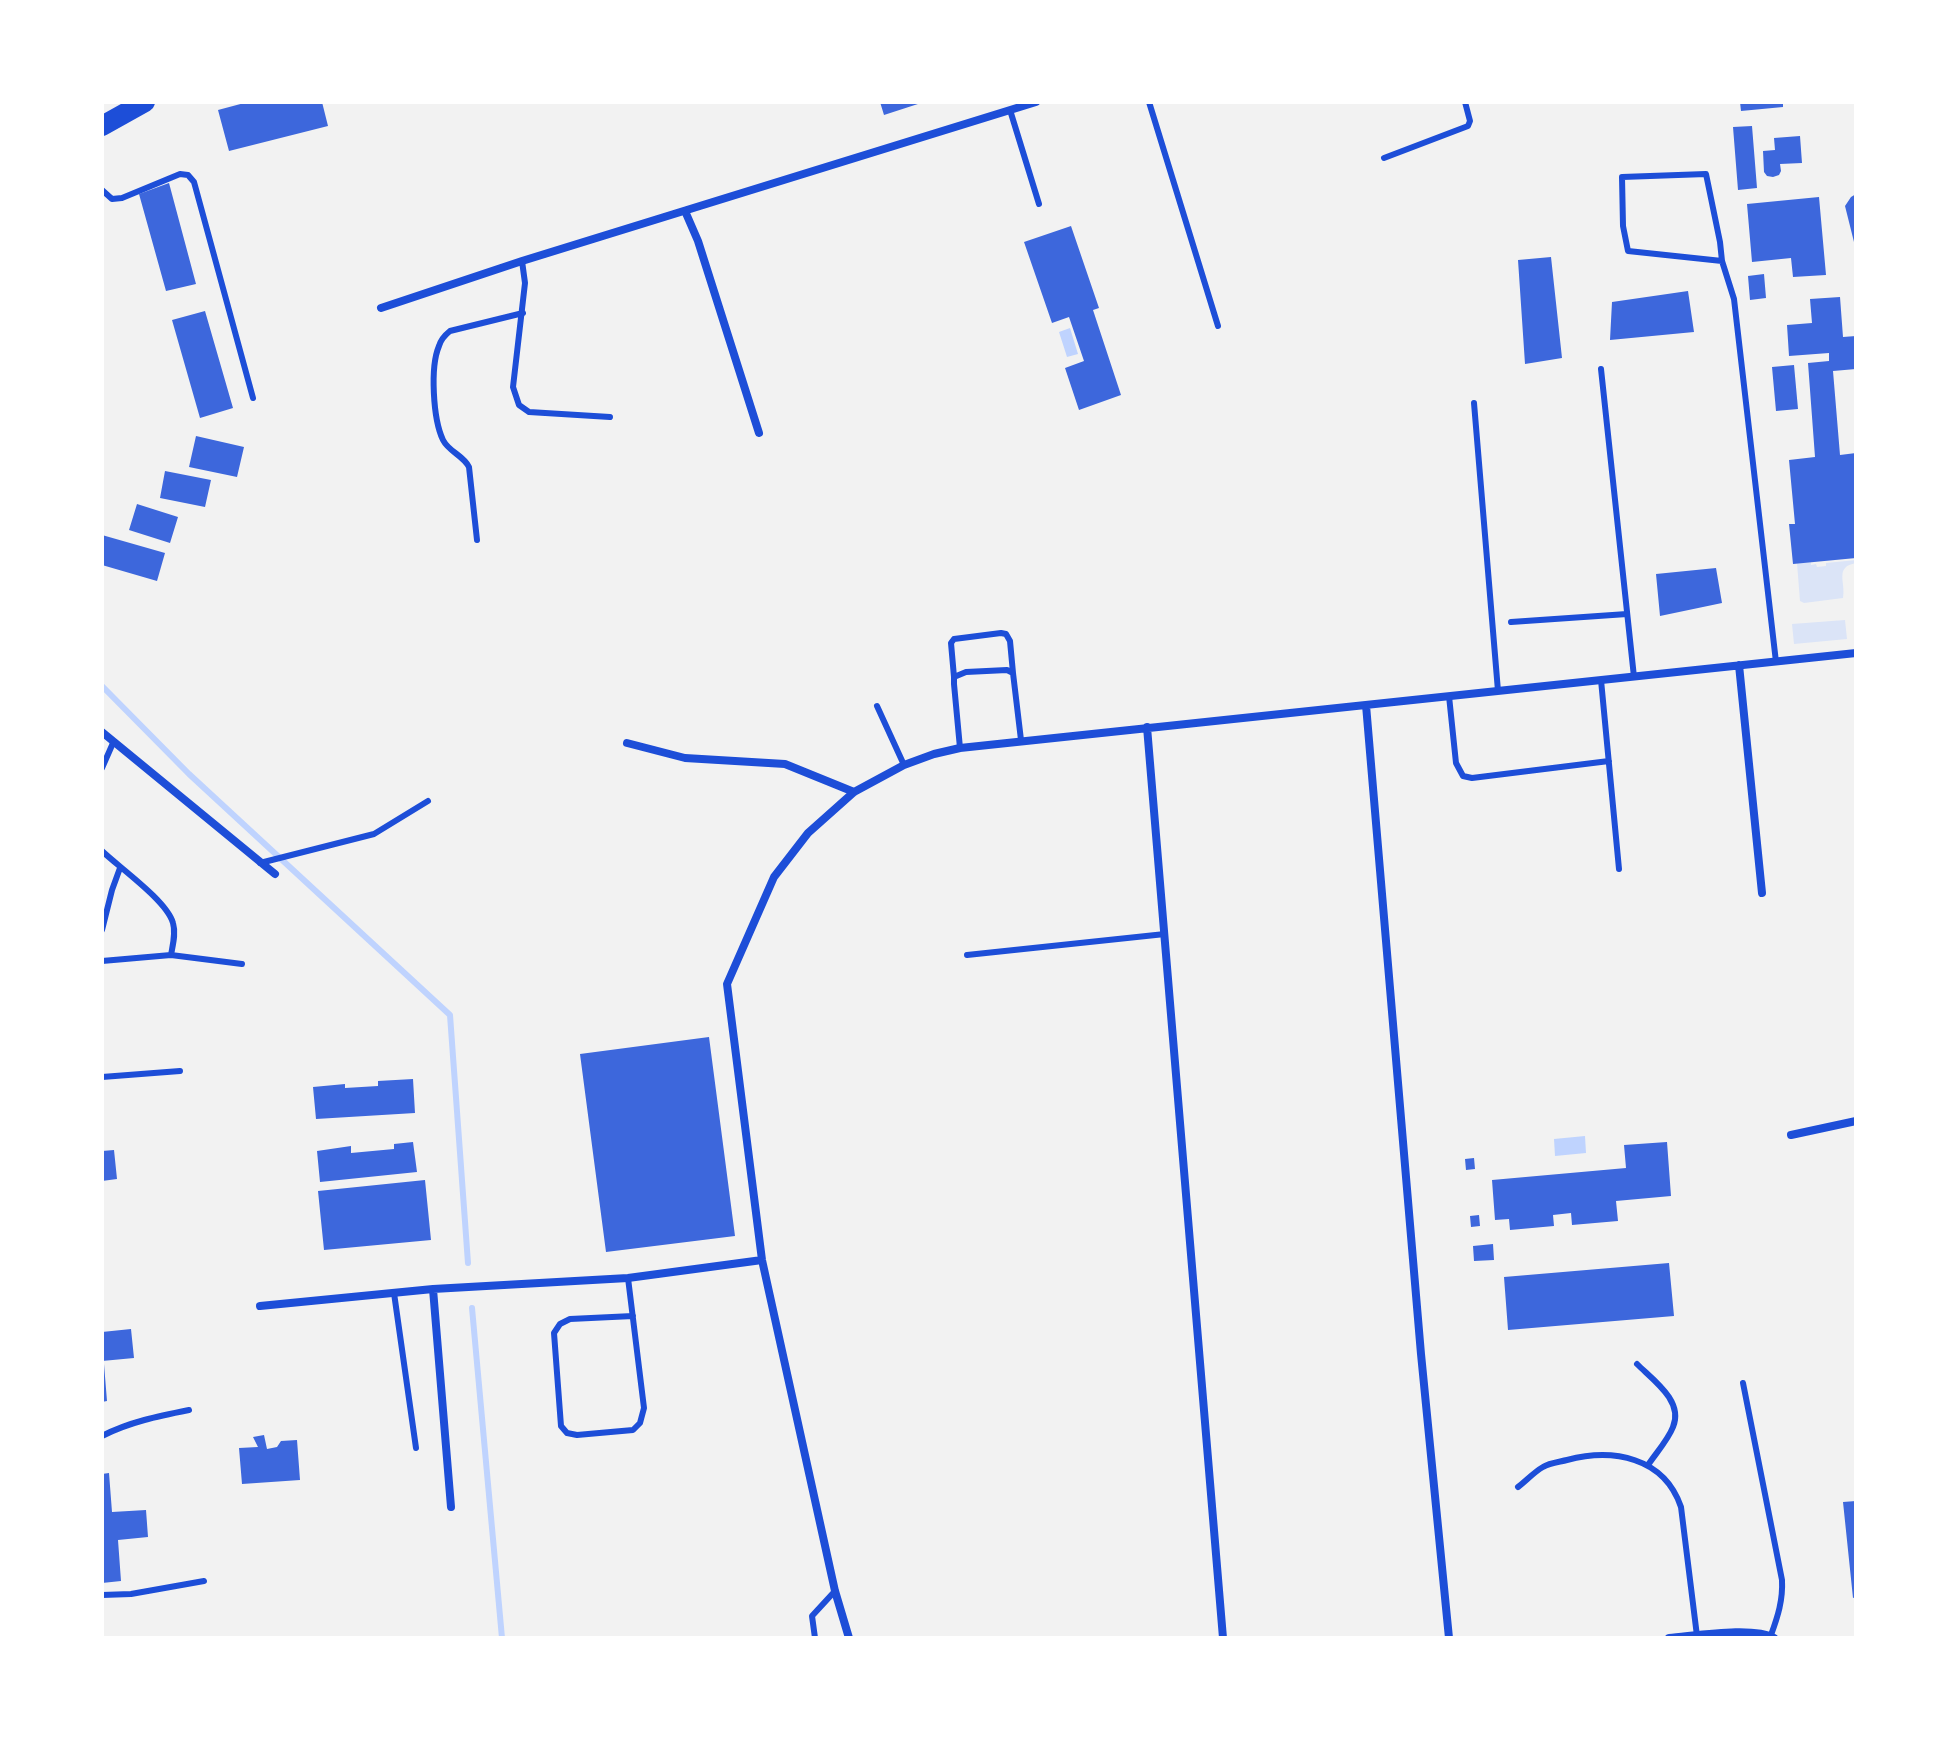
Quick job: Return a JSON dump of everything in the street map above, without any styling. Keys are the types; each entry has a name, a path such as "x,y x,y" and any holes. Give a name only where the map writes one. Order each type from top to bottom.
{"highway":[{"path":"102,126 145,102"}],"street":[{"path":"381,308 522,261 1036,102"},
{"path":"685,211 698,241 759,433"},
{"path":"849,1638 835,1591 762,1260 727,984 774,877 808,833 854,792 904,765 960,748 1856,653"},
{"path":"1739,665 1762,893"},
{"path":"1366,705 1420,1340 1449,1638"},
{"path":"1147,727 1223,1638"},
{"path":"102,732 275,874"},
{"path":"627,743 685,758 785,764 854,792"},
{"path":"1791,1135 1856,1121"},
{"path":"260,1306 433,1289 628,1278 762,1260"},
{"path":"433,1289 451,1507"},
{"path":"1669,1638 1754,1632 1773,1637"}],"lane":[{"path":"1149,102 1218,326"},
{"path":"1384,158 1468,126 1470,121 1465,102"},
{"path":"1010,110 1039,204"},
{"path":"102,190 112,199 122,198 180,174 188,175 194,182 253,398"},
{"path":"1722,261 1628,251 1623,226 1622,177 1706,174 1722,261 1734,299 1776,662"},
{"path":"522,261 525,283 523,313 513,387 519,405 529,412 610,417"},
{"path":"477,540 469,467 446,445 438,424 434,379 437,348 450,331 523,313"},
{"path":"1601,369 1634,677"},
{"path":"1474,403 1498,691"},
{"path":"1511,622 1627,614"},
{"path":"960,748 951,649 954,639 1006,634 1010,641 1021,740"},
{"path":"954,677 966,672 1007,670 1013,673"},
{"path":"1601,680 1619,869"},
{"path":"1449,696 1456,763 1463,776 1472,778 1609,761"},
{"path":"877,706 904,765"},
{"path":"102,768 113,743"},
{"path":"260,863 374,834 428,801"},
{"path":"102,851 169,913 175,935 171,955"},
{"path":"102,930 120,868"},
{"path":"967,955 1165,934"},
{"path":"102,961 171,955 242,964"},
{"path":"102,1077 180,1071"},
{"path":"628,1278 633,1316 644,1408 640,1423 633,1430 577,1435 567,1433 561,1426 554,1333 560,1324 570,1319 633,1316"},
{"path":"394,1293 416,1448"},
{"path":"1637,1364 1668,1396 1675,1409 1673,1429 1648,1465"},
{"path":"1743,1383 1782,1580 1781,1609 1773,1637"},
{"path":"102,1436 145,1419 189,1410"},
{"path":"1518,1487 1544,1466 1575,1458 1601,1455 1628,1457 1648,1465 1668,1482 1677,1494 1681,1507 1697,1636"},
{"path":"102,1595 131,1594 204,1581"},
{"path":"815,1638 812,1616 835,1591"}],"shaded area":[{"path":"1856,560 1843,572 1843,598 1800,601 1797,563 1811,562 1817,567"},
{"path":"1845,620 1847,639 1794,644 1792,624"}],"water":[{"path":"1070,328 1078,354 1067,357 1059,332"},
{"path":"1585,1136 1586,1153 1555,1156 1554,1139"}],"building":[{"path":"248,102 322,102 328,126 229,151 218,110"},
{"path":"880,102 921,102 921,103 884,115"},
{"path":"1740,102 1783,102 1783,107 1741,111"},
{"path":"1752,126 1757,188 1738,190 1733,127"},
{"path":"1800,136 1802,163 1780,164 1779,175 1767,176 1763,151 1775,150 1774,138"},
{"path":"169,183 196,284 166,291 139,194"},
{"path":"1856,194 1856,246 1855,246 1845,206"},
{"path":"1819,197 1826,275 1793,277 1791,258 1752,262 1747,204"},
{"path":"1071,226 1099,308 1093,310 1121,395 1079,410 1065,368 1084,361 1069,317 1052,323 1024,242"},
{"path":"1551,257 1562,358 1525,364 1518,260"},
{"path":"1764,274 1766,298 1750,300 1748,276"},
{"path":"1688,291 1694,332 1610,340 1612,302"},
{"path":"1840,297 1843,337 1856,336 1856,369 1833,371 1840,455 1856,453 1856,558 1793,564 1789,524 1795,524 1789,460 1815,457 1808,363 1829,361 1829,353 1789,356 1787,325 1812,323 1810,299"},
{"path":"205,311 233,408 200,418 172,320"},
{"path":"1794,365 1798,409 1776,411 1772,367"},
{"path":"196,436 244,447 237,477 189,467"},
{"path":"165,471 211,480 205,507 160,498"},
{"path":"137,504 178,517 170,543 129,530"},
{"path":"102,535 165,553 157,581 102,565"},
{"path":"1716,568 1722,603 1660,616 1656,574"},
{"path":"709,1037 735,1236 606,1252 580,1054"},
{"path":"413,1079 415,1113 316,1119 313,1087 345,1084 345,1088 378,1086 378,1081"},
{"path":"413,1142 417,1172 320,1182 317,1151 351,1146 351,1153 394,1149 394,1144"},
{"path":"1667,1142 1671,1196 1616,1201 1618,1221 1572,1225 1571,1213 1553,1215 1554,1226 1510,1230 1509,1219 1495,1220 1492,1180 1626,1168 1624,1145"},
{"path":"114,1150 117,1179 102,1181 102,1151"},
{"path":"1474,1158 1475,1169 1466,1170 1465,1159"},
{"path":"425,1180 431,1240 324,1250 318,1191"},
{"path":"1479,1215 1480,1226 1471,1227 1470,1216"},
{"path":"1493,1244 1494,1260 1474,1261 1473,1246"},
{"path":"1669,1263 1674,1316 1508,1330 1504,1277"},
{"path":"131,1329 134,1358 102,1361 102,1332"},
{"path":"102,1364 107,1401 102,1402"},
{"path":"264,1435 267,1449 277,1447 281,1441 297,1440 300,1480 242,1484 239,1448 258,1447 253,1437"},
{"path":"109,1473 112,1512 146,1510 148,1537 118,1540 121,1581 102,1583 102,1474"},
{"path":"1856,1501 1856,1597 1853,1598 1843,1502"}],"waterway":[{"path":"102,686 189,774 450,1015 468,1263"},
{"path":"472,1308 502,1638"}]}
